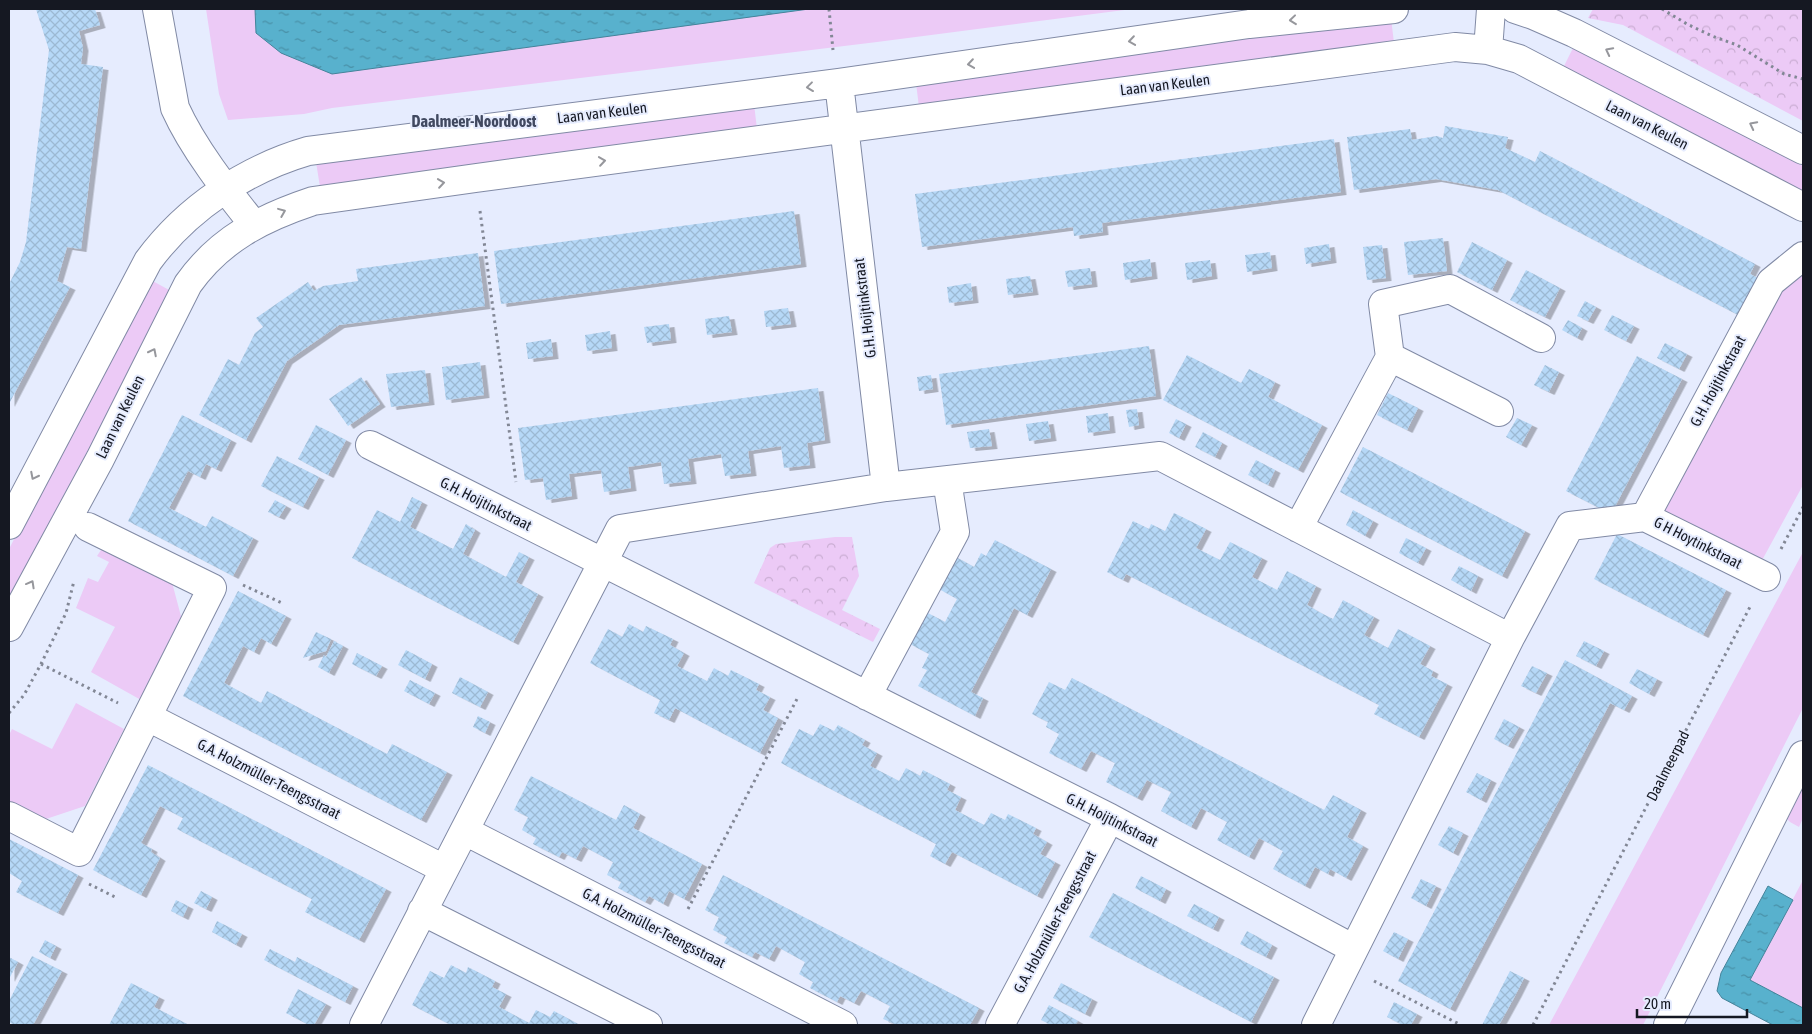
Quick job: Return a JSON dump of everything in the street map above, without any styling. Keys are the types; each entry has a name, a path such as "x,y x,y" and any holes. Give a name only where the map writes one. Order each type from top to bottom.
{"street":[{"path":"157,9 174,108 181,122 226,189 254,225"},
{"name":"Laan van Keulen","path":"9,525 148,261 174,229 226,189 268,165 308,151 839,83 1249,24 1394,9"},
{"path":"1488,50 1490,9"},
{"path":"1515,9 1574,33 1803,150"},
{"name":"Laan van Keulen","path":"9,627 100,459 188,284 200,267 216,251 254,225 288,209 313,201 1455,47 1488,50 1519,59 1803,207"},
{"path":"839,83 843,129"},
{"name":"G.H. Hoijtinkstraat","path":"843,129 886,487"},
{"name":"G.H. Hoijtinkstraat","path":"1645,517 1771,282 1803,256"},
{"path":"1298,528 1390,358 1383,304 1450,289 1542,338"},
{"path":"1390,358 1498,412"},
{"name":"G.H. Hoijtinkstraat","path":"370,445 1110,818 1350,958"},
{"path":"364,1025 620,529 886,487 1160,456 1510,638 1316,1025"},
{"path":"867,696 955,532 947,480"},
{"name":"G H Hoytinkstraat","path":"1510,638 1570,526 1645,517 1766,577"},
{"path":"9,816 78,852 212,588 88,527"},
{"name":"G.A. Holzmüller-Teengsstraat","path":"148,717 444,869"},
{"path":"1668,1025 1803,755"},
{"name":"G.A. Holzmüller-Teengsstraat","path":"1000,1025 1110,818"},
{"name":"G.A. Holzmüller-Teengsstraat","path":"465,831 843,1025"},
{"path":"422,911 648,1025"}],"path":[{"path":"1662,9 1686,24 1737,45 1784,74 1803,79"},
{"path":"476,178 521,522"},
{"name":"Daalmeerpad","path":"1533,1025 1803,508"},
{"path":"212,588 236,581 284,604"},
{"path":"41,664 148,717"},
{"path":"673,938 813,669"},
{"path":"1350,958 1461,1025"}],"green space":[{"path":"206,9 255,9 256,33 665,27 809,9 1132,9 332,108 304,114 228,120 219,94"},
{"path":"1593,9 1803,9 1803,121 1623,25 1588,18"},
{"path":"1391,18 1394,43 919,107 916,83"},
{"path":"1574,46 1803,166 1803,201 1562,70"},
{"path":"754,104 757,129 320,187 316,162"},
{"path":"1792,271 1803,276 1803,485 1760,564 1661,515"},
{"path":"149,279 171,291 9,602 9,549"},
{"path":"835,537 852,537 859,576 842,610 880,629 873,642 754,583 770,548 776,544"},
{"path":"105,544 170,575 182,620 141,700 91,672 115,627 76,608 88,578 98,582 109,562 97,556"},
{"path":"1803,552 1803,708 1643,1025 1549,1025"},
{"path":"76,703 124,729 85,806 37,822 9,807 9,735 12,729 52,749"},
{"path":"1803,773 1803,818 1799,827 1785,817"},
{"path":"1803,880 1803,1008 1750,980"}],"water":[{"path":"255,9 809,9 332,74 281,53 256,33"},
{"path":"1768,886 1793,900 1750,980 1803,1008 1803,1025 1773,1025 1722,998 1717,991 1721,973"}],"building":[{"path":"36,9 95,9 100,25 79,31 83,48 81,64 103,67 81,249 67,247 57,281 70,287 9,404 9,284 20,262 26,242 49,50"},
{"path":"1445,126 1508,137 1505,148 1535,162 1540,151 1755,264 1750,274 1763,281 1744,318 1498,190 1436,179 1354,190 1347,137 1410,129 1412,140 1437,136 1443,138"},
{"path":"1334,139 1341,192 1102,223 1103,232 1074,236 1073,227 922,247 915,194"},
{"path":"794,211 801,264 501,304 494,251"},
{"path":"1443,238 1447,271 1408,275 1404,242"},
{"path":"1472,242 1507,260 1492,290 1457,272"},
{"path":"1329,244 1331,260 1306,264 1304,248"},
{"path":"1382,245 1386,278 1367,280 1363,247"},
{"path":"1270,252 1272,268 1247,272 1245,255"},
{"path":"478,253 485,306 339,325 287,361 246,440 199,415 228,359 239,365 255,333 263,327 256,318 308,282 314,291 323,286 358,281 356,269"},
{"path":"1150,259 1152,276 1125,280 1123,263"},
{"path":"1210,260 1212,276 1187,280 1185,263"},
{"path":"1090,268 1092,284 1068,287 1065,271"},
{"path":"1526,270 1560,288 1545,317 1510,300"},
{"path":"1030,276 1033,292 1008,295 1006,279"},
{"path":"971,283 973,300 949,303 947,287"},
{"path":"1585,301 1596,307 1588,321 1577,316"},
{"path":"788,308 791,324 766,327 764,311"},
{"path":"1612,315 1634,326 1626,341 1604,330"},
{"path":"729,316 732,332 707,335 705,319"},
{"path":"1568,320 1582,328 1577,338 1562,330"},
{"path":"669,324 671,340 647,343 644,327"},
{"path":"610,331 612,348 587,351 585,335"},
{"path":"551,339 553,356 528,359 526,343"},
{"path":"1665,343 1687,354 1679,369 1657,358"},
{"path":"1149,346 1156,396 946,425 939,374"},
{"path":"1187,355 1241,383 1249,369 1275,382 1268,397 1322,425 1298,470 1163,400"},
{"path":"1637,356 1682,379 1611,514 1566,491"},
{"path":"480,362 484,395 446,400 442,367"},
{"path":"1545,365 1559,372 1549,392 1534,385"},
{"path":"425,370 429,402 391,407 386,374"},
{"path":"931,375 933,389 919,391 917,377"},
{"path":"361,377 380,404 348,426 329,399"},
{"path":"818,388 825,440 807,443 810,465 784,468 781,446 748,451 751,473 725,476 721,454 688,459 691,481 664,484 661,462 628,467 631,488 604,492 601,470 569,474 572,496 546,500 543,478 525,480 518,428"},
{"path":"1388,393 1418,408 1407,430 1377,415"},
{"path":"1137,409 1139,425 1129,427 1126,410"},
{"path":"1108,413 1110,430 1088,433 1086,416"},
{"path":"182,415 231,440 216,469 206,464 200,477 188,471 169,508 206,527 212,516 253,538 233,576 128,521"},
{"path":"1517,418 1532,425 1521,445 1506,437"},
{"path":"1176,419 1186,424 1179,438 1169,433"},
{"path":"1048,421 1051,438 1029,441 1026,424"},
{"path":"316,425 346,440 328,475 298,459"},
{"path":"989,429 992,446 970,448 967,432"},
{"path":"1203,432 1222,443 1215,457 1195,447"},
{"path":"1363,447 1525,531 1502,576 1340,492"},
{"path":"277,456 319,477 303,507 261,486"},
{"path":"1256,460 1275,470 1268,485 1248,475"},
{"path":"412,497 422,502 410,527 453,549 466,524 475,530 463,554 506,577 519,552 529,557 516,582 538,594 513,642 352,558 377,510 400,522"},
{"path":"275,500 286,506 279,517 268,512"},
{"path":"1353,510 1373,521 1365,536 1346,525"},
{"path":"1174,513 1206,529 1196,548 1220,560 1230,542 1262,558 1252,577 1277,590 1287,571 1316,586 1307,605 1319,612 1333,619 1343,600 1374,617 1364,635 1388,648 1398,629 1430,646 1420,664 1433,671 1431,676 1447,684 1419,737 1374,714 1379,705 1126,574 1123,580 1107,572 1133,521 1149,529 1151,524 1165,531"},
{"path":"1617,534 1726,590 1703,635 1594,579"},
{"path":"1406,538 1426,548 1418,563 1399,553"},
{"path":"995,540 1051,569 1027,615 1014,608 971,692 983,698 975,716 918,686 927,670 922,668 929,654 910,644 926,612 945,622 957,599 939,589 956,557 974,567 981,553 986,556"},
{"path":"1459,566 1478,576 1471,591 1451,580"},
{"path":"238,591 286,616 271,644 261,638 254,652 243,646 224,683 261,703 267,691 387,754 392,744 447,772 421,820 183,696"},
{"path":"629,624 643,632 646,626 673,639 670,645 684,653 677,666 707,681 714,668 728,676 731,670 759,684 756,690 770,697 763,710 778,718 760,753 675,708 669,720 654,713 660,700 590,663 608,629 622,637"},
{"path":"316,632 331,639 326,651 303,658"},
{"path":"334,641 343,646 329,673 318,667 324,655 326,657"},
{"path":"1584,641 1604,651 1596,666 1576,656"},
{"path":"406,650 432,664 425,679 398,665"},
{"path":"357,653 382,666 376,676 352,664"},
{"path":"1565,660 1632,696 1624,710 1610,703 1450,1009 1398,981"},
{"path":"1532,666 1547,673 1536,693 1521,686"},
{"path":"1637,669 1657,679 1649,694 1629,683"},
{"path":"460,677 488,692 480,707 452,693"},
{"path":"1072,678 1324,810 1333,795 1361,810 1347,837 1363,846 1346,878 1330,869 1328,874 1315,867 1305,886 1273,869 1283,851 1259,838 1249,857 1217,840 1227,822 1201,808 1191,827 1161,811 1171,792 1147,780 1137,798 1106,782 1115,763 1091,751 1081,769 1049,753 1059,734 1046,727 1048,722 1032,714 1049,682 1065,690"},
{"path":"410,680 435,693 429,704 404,691"},
{"path":"478,716 490,722 485,733 473,727"},
{"path":"1504,719 1519,727 1508,746 1494,739"},
{"path":"820,724 834,731 838,725 865,740 862,745 877,753 870,766 899,781 906,768 920,776 923,770 950,784 947,790 961,797 955,810 984,825 991,813 1005,820 1008,814 1036,828 1033,834 1047,842 1040,854 1055,862 1037,896 952,852 945,864 930,856 936,844 781,763 799,729 813,736"},
{"path":"148,765 386,889 359,940 305,912 312,899 177,829 183,818 160,806 141,843 152,849 151,852 160,858 141,895 93,870"},
{"path":"1477,773 1491,780 1481,800 1466,792"},
{"path":"531,776 616,820 624,805 640,814 633,828 702,864 684,899 669,891 663,904 649,896 645,902 618,888 621,882 607,875 613,862 583,846 576,859 562,852 559,857 533,844 536,838 522,830 528,817 514,810"},
{"path":"1449,826 1463,833 1453,853 1438,845"},
{"path":"9,839 78,875 58,913 16,892 22,881 9,873"},
{"path":"723,875 979,1008 970,1025 897,1025 883,1019 890,1006 861,991 854,1003 840,996 837,1002 810,988 813,982 799,974 805,962 776,946 769,959 755,952 752,957 724,943 727,937 713,930 719,917 705,910"},
{"path":"1141,876 1166,889 1160,901 1135,888"},
{"path":"1421,879 1436,886 1426,906 1411,898"},
{"path":"201,891 212,897 206,909 194,903"},
{"path":"1113,893 1274,977 1251,1022 1089,937"},
{"path":"176,900 188,906 183,917 171,911"},
{"path":"1194,904 1219,917 1213,929 1187,916"},
{"path":"217,921 242,934 236,945 212,932"},
{"path":"1247,931 1272,945 1266,957 1240,944"},
{"path":"1394,932 1408,939 1398,959 1383,951"},
{"path":"45,940 56,946 50,958 39,952"},
{"path":"270,949 295,962 297,957 353,986 345,1002 264,960"},
{"path":"32,956 62,971 33,1025 14,1025 9,1022 9,1001"},
{"path":"9,957 18,962 9,979"},
{"path":"451,965 466,973 468,967 495,981 492,987 506,994 499,1007 529,1023 536,1010 550,1017 554,1011 580,1025 451,1025 412,1005 430,971 444,978"},
{"path":"1510,971 1524,978 1516,994 1499,1025 1482,1025"},
{"path":"131,983 159,997 154,1007 189,1025 109,1025"},
{"path":"1061,983 1092,999 1085,1014 1053,998"},
{"path":"298,989 326,1004 314,1025 309,1025 286,1013"},
{"path":"1394,1002 1417,1014 1411,1025 1403,1025 1387,1017"},
{"path":"1049,1005 1078,1021 1075,1025 1051,1025 1041,1020"}],"district":[{"name":"Daalmeer-Noordoost","path":"474,121"}]}
